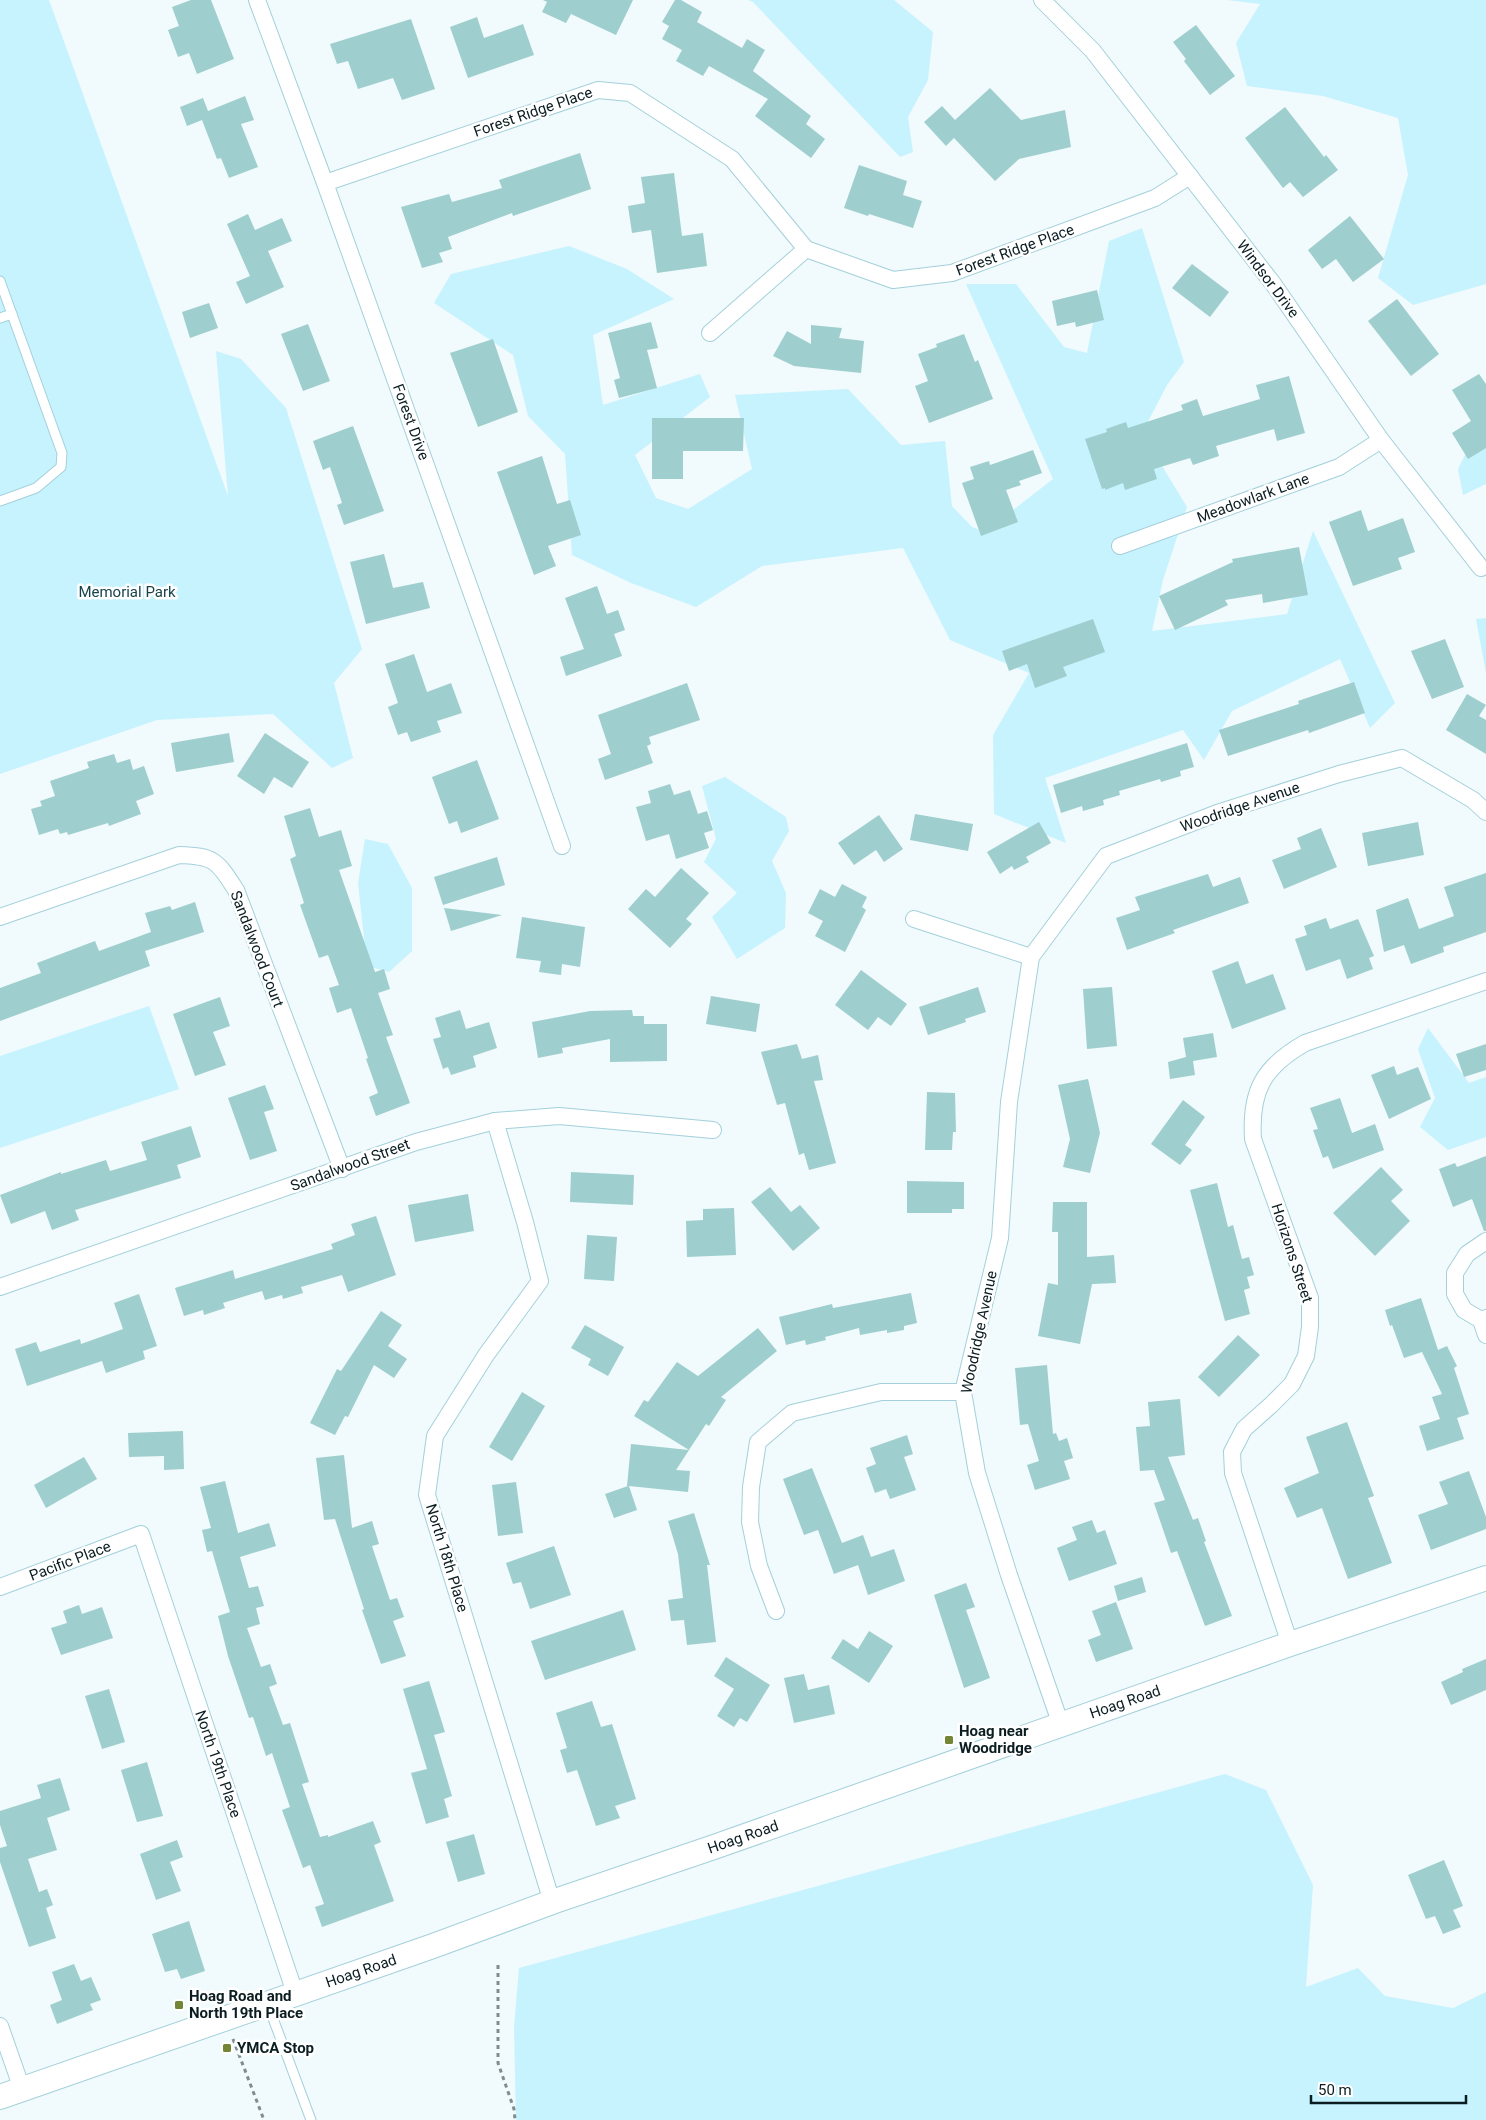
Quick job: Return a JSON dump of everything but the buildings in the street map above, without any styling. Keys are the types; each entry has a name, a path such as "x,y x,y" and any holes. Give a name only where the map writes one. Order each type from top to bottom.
{"street":[{"name":"Forest Drive","path":"256,0 325,183 562,846"},
{"name":"Windsor Drive","path":"1042,0 1092,51 1190,176 1274,285 1381,440 1482,568"},
{"name":"Forest Ridge Place","path":"325,183 598,90 630,92 732,159 806,249 893,280 952,274 1155,198 1190,176"},
{"path":"710,333 806,249"},
{"name":"Meadowlark Lane","path":"1120,546 1339,467 1381,440"},
{"name":"Woodridge Avenue","path":"1061,1725 1009,1575 977,1473 963,1392 1000,1238 1009,1102 1031,957 1106,856 1220,812 1338,774 1402,758 1473,800 1486,812"},
{"name":"Sandalwood Court","path":"0,917 179,855 203,856 219,864 236,890 342,1169"},
{"path":"914,919 1031,957"},
{"name":"Horizons Street","path":"1290,1644 1233,1474 1232,1452 1244,1429 1292,1384 1306,1356 1310,1327 1310,1298 1254,1139 1252,1116 1257,1091 1269,1070 1285,1054 1305,1043 1486,981"},
{"name":"Sandalwood Street","path":"0,1287 416,1142 495,1121 559,1116 713,1130"},
{"name":"North 18th Place","path":"495,1121 525,1222 540,1282 486,1355 435,1436 427,1494 552,1902"},
{"path":"1484,1324 1464,1310 1455,1294 1455,1273 1467,1254 1486,1241"},
{"path":"776,1611 759,1566 750,1522 751,1486 758,1442 792,1413 881,1392 963,1392"},
{"name":"Pacific Place","path":"0,1588 141,1534"},
{"name":"North 19th Place","path":"141,1534 295,1993"},
{"name":"Hoag Road","path":"0,2097 1290,1644 1486,1578"},
{"path":"0,2026 22,2089"}],"lane":[{"path":"0,281 62,452 61,467 36,488 0,500"},
{"path":"0,318 12,314"},
{"path":"267,2003 311,2120"}],"path":[{"path":"498,1965 498,2063 516,2120"},
{"path":"234,2039 264,2120"}],"green space":[{"name":"Memorial Park","path":"0,0 49,0 228,496 216,351 241,359 286,408 362,649 334,683 353,758 332,768 273,714 157,720 0,774"},
{"path":"748,0 894,0 933,32 928,80 908,117 913,152 900,157 753,2"},
{"path":"1227,0 1486,0 1486,284 1413,305 1378,278 1408,175 1398,118 1323,96 1247,86 1236,43 1260,4"},
{"path":"1142,228 1184,362 1167,385 1142,433 1187,507 1163,580 1152,631 1287,614 1313,531 1395,703 1370,728 1340,659 1232,711 1204,760 1183,730 1045,778 1066,843 994,814 993,735 1029,673 950,640 903,548 762,566 696,607 631,583 572,555 565,454 528,416 513,355 434,303 451,274 569,246 627,269 674,299 593,335 603,405 700,374 710,397 635,455 656,498 688,509 752,469 735,395 848,389 901,445 945,441 952,506 972,527 985,532 1053,479 966,284 1016,284 1064,347 1087,353 1109,241"},
{"path":"1486,413 1486,484 1463,495 1458,469"},
{"path":"1486,618 1486,673 1476,619"},
{"path":"725,777 786,817 789,831 772,861 786,893 785,928 737,959 712,917 737,893 704,862 716,839 702,786"},
{"path":"365,839 388,844 412,888 412,951 389,972 367,966 358,883"},
{"path":"149,1006 179,1089 0,1148 0,1056"},
{"path":"1428,1028 1469,1083 1486,1077 1486,1137 1448,1150 1420,1127 1435,1098 1418,1049"},
{"path":"1225,1774 1266,1790 1313,1885 1306,1987 1358,1968 1385,1996 1453,2008 1486,1992 1486,2120 516,2120 514,2027 519,1968"}],"place":[{"name":"Hoag near Woodridge","path":"949,1740"},
{"name":"Hoag Road and North 19th Place","path":"179,2005"},
{"name":"YMCA Stop","path":"227,2048"}]}
